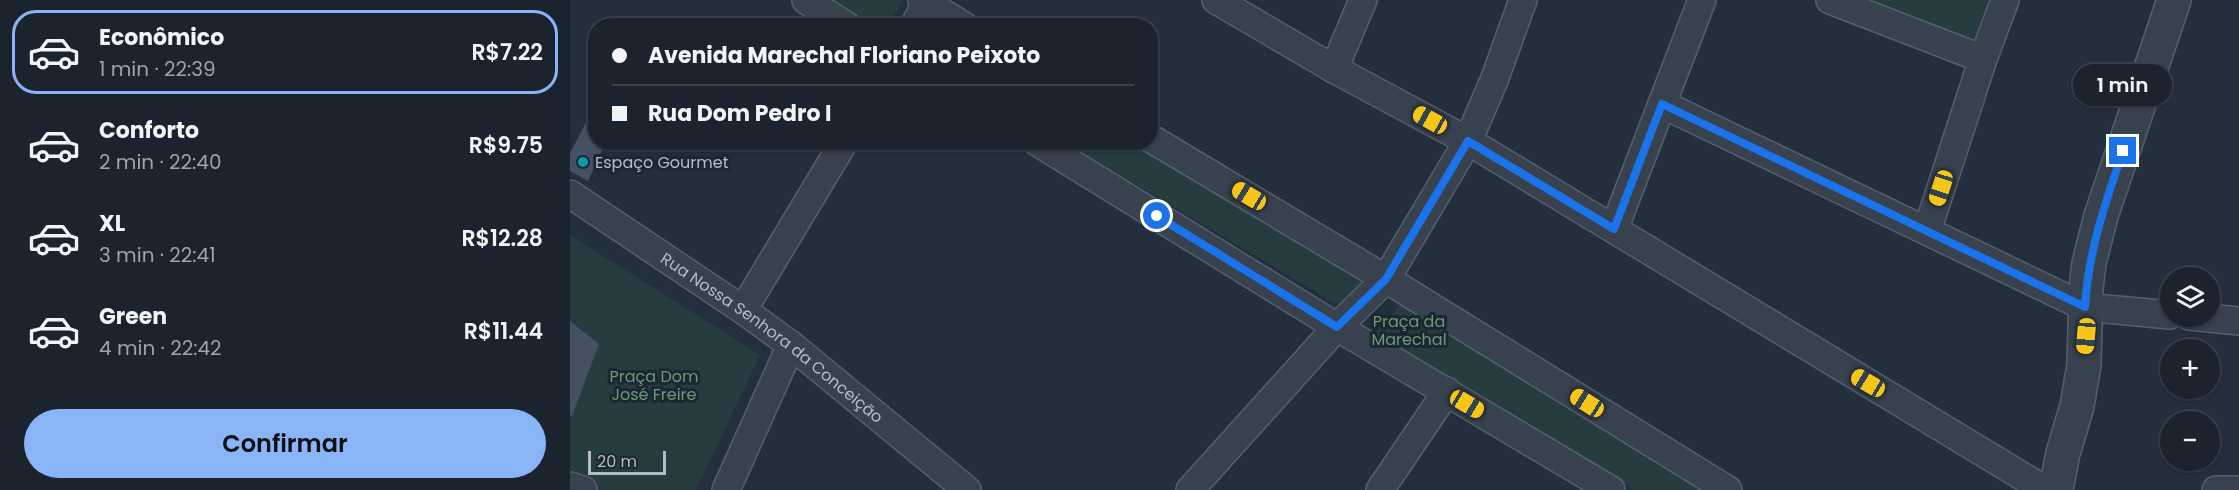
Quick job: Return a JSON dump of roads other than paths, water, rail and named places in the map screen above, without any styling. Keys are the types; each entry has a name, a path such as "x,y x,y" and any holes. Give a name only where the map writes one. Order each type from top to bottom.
{"street":[{"path":"806,0 834,18"},
{"path":"1216,0 1334,69 1468,141 2045,490 2063,453"},
{"path":"1334,69 1363,0"},
{"path":"1190,490 1337,327 1386,279 1468,141 1495,78 1523,0"},
{"path":"1614,229 1702,0"},
{"path":"1830,0 1983,59"},
{"path":"1927,231 1983,59 2005,0"},
{"path":"2056,490 2063,453 2077,406 2084,365 2085,307 2089,263 2101,216 2174,0"},
{"path":"923,7 947,18"},
{"path":"1662,104 2085,307 2160,314"},
{"path":"1158,143 1386,279 1728,490"},
{"path":"743,310 839,150"},
{"path":"1050,150 1337,327 1611,490"},
{"name":"Rua Nossa Senhora da Conceição","path":"570,194 743,310 791,345 966,490"},
{"path":"2220,319 2239,321"},
{"path":"726,490 791,345"},
{"path":"1380,490 1447,391"},
{"path":"570,486 582,490"},
{"path":"2216,490 2239,490"}],"place":[{"name":"Espaço Gourmet","path":"583,162"}],"park label":[{"name":"Praça da Marechal","path":"1409,330"},
{"name":"Praça Dom José Freire","path":"654,385"}]}
